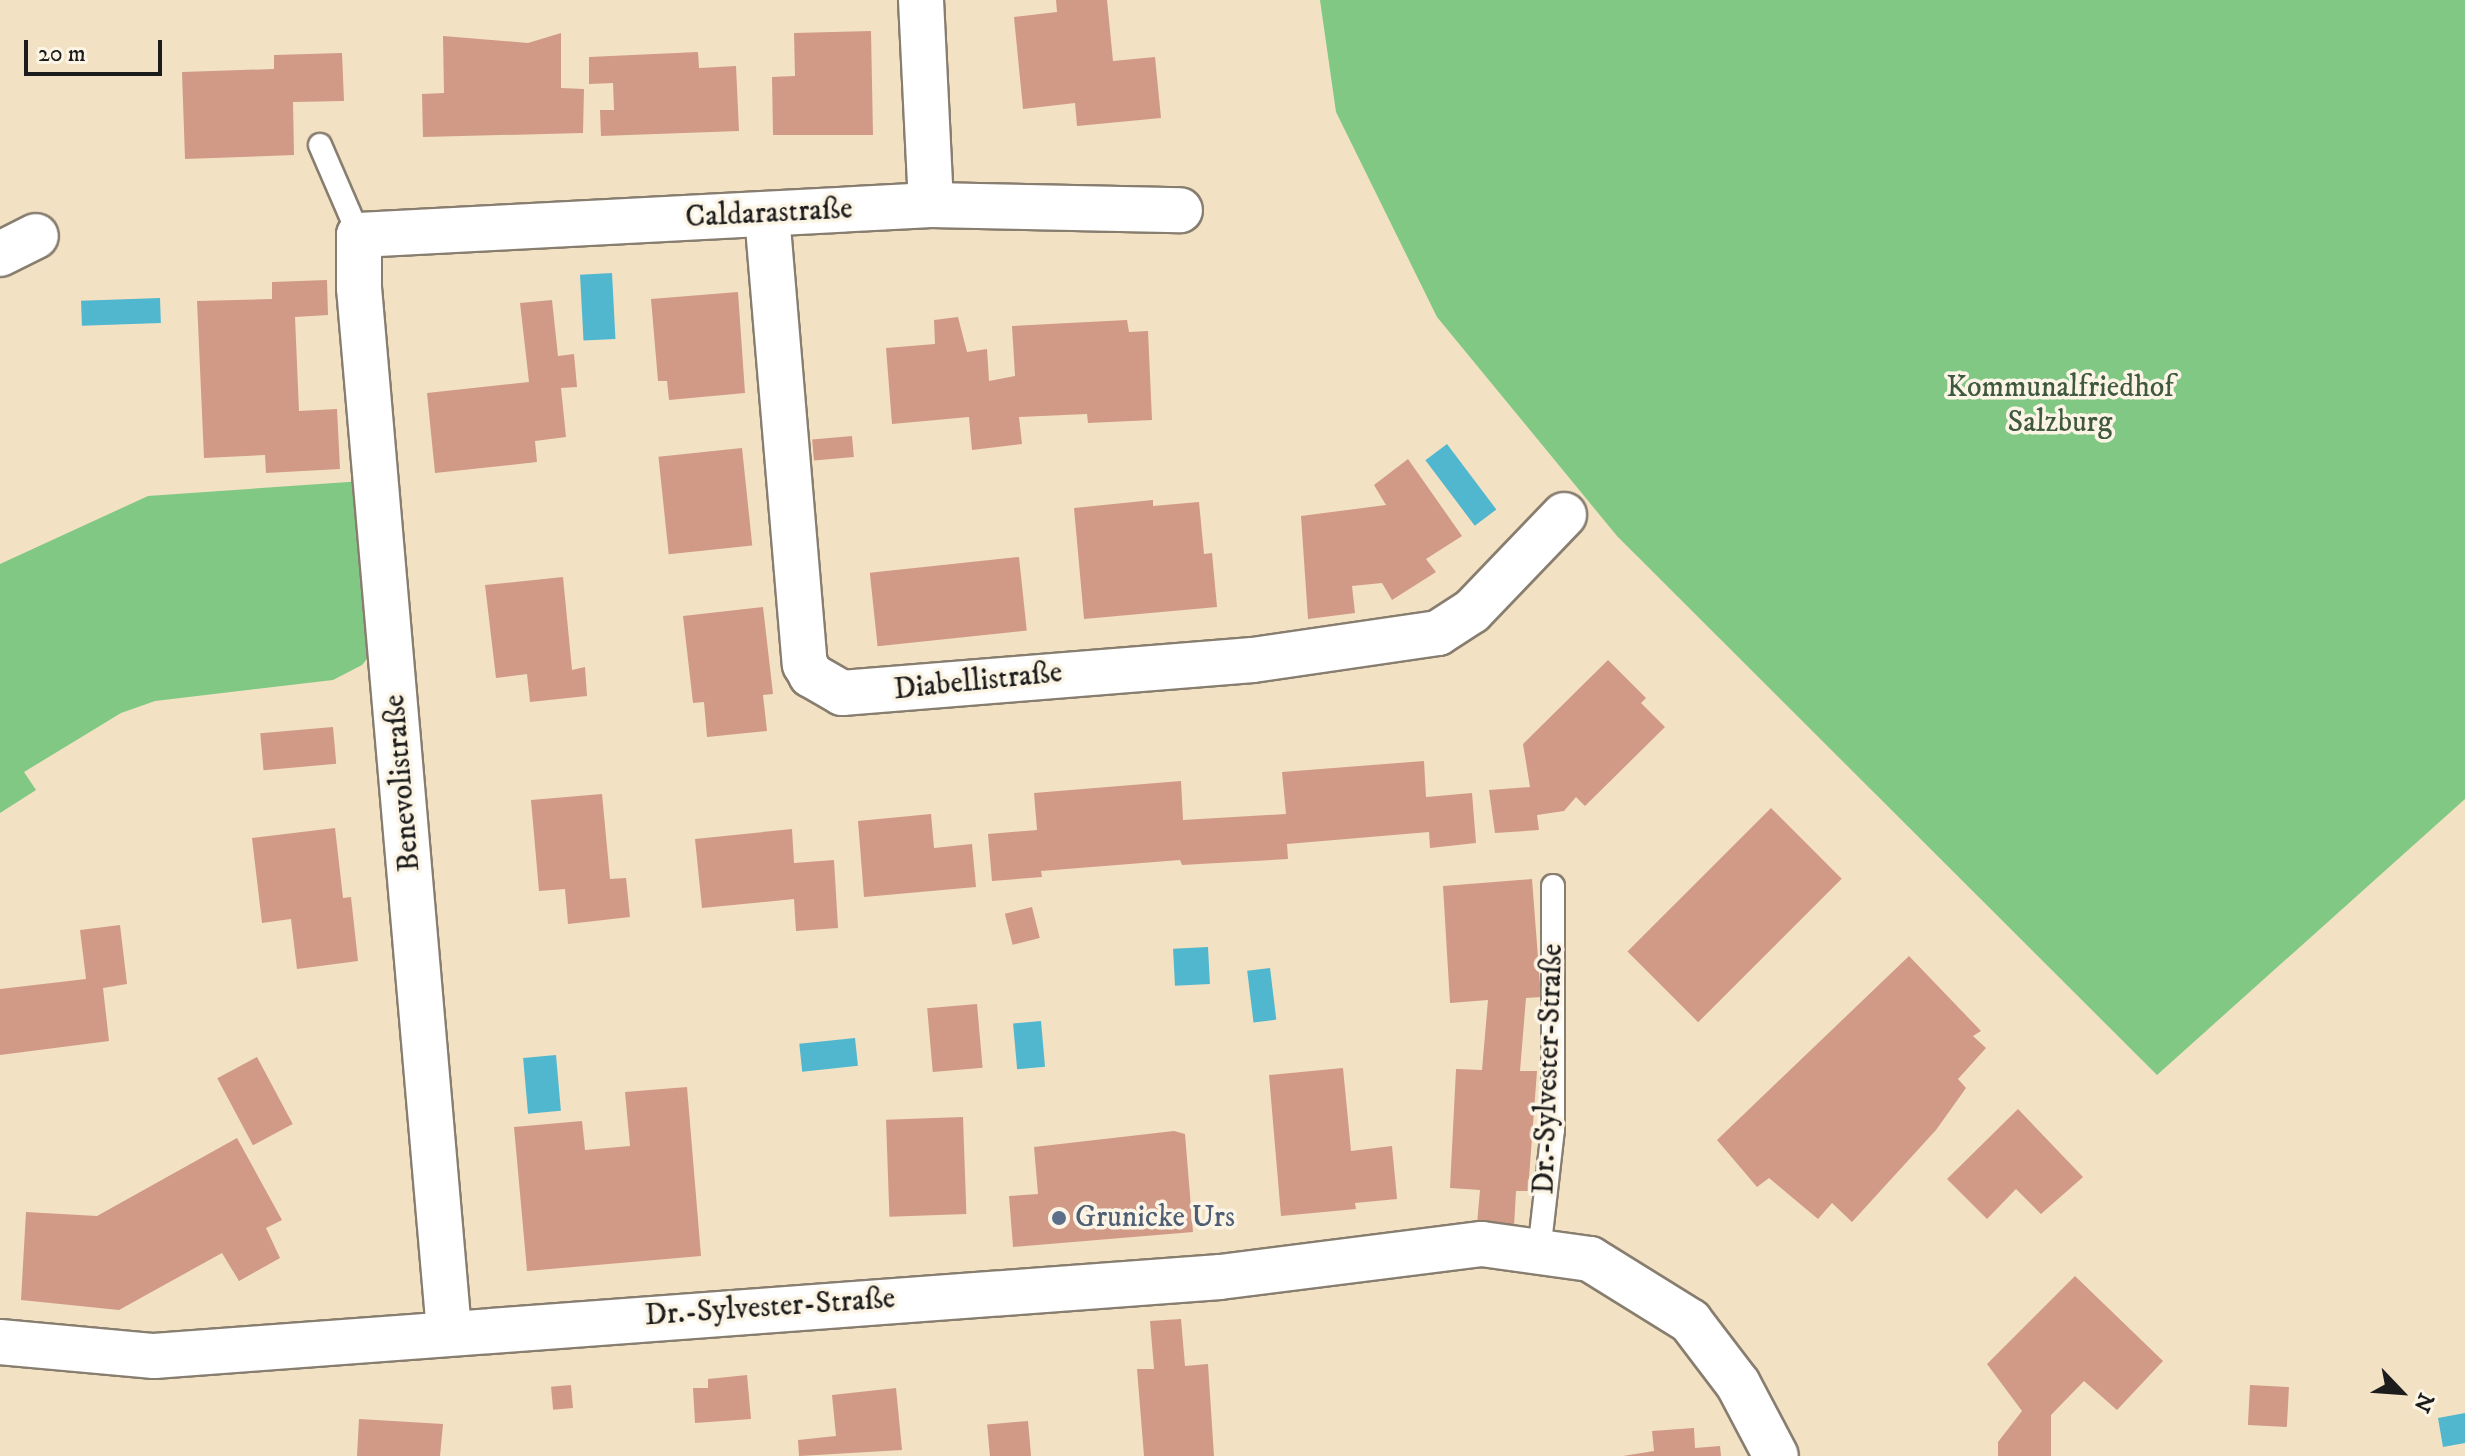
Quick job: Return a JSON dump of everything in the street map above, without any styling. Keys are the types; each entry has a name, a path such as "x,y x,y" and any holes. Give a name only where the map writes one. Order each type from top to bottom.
{"street":[{"path":"921,0 931,205"},
{"name":"Caldarastraße","path":"359,235 931,205 1180,210"},
{"name":"Diabellistraße","path":"767,215 803,652 811,675 842,693 1253,660 1438,633 1472,611 1564,515"},
{"name":"Benevolistraße","path":"359,235 359,288 449,1331"},
{"name":"Dr.-Sylvester-Straße","path":"0,1342 154,1356 449,1331 1220,1277 1482,1244 1590,1259 1690,1321 1738,1384 1776,1456"}],"lane":[{"path":"320,145 359,235"},
{"name":"Dr.-Sylvester-Straße","path":"1539,1252 1554,1115 1553,886"}],"green space":[{"name":"Kommunalfriedhof Salzburg","path":"1320,0 2465,0 2465,799 2157,1075 1617,536 1437,317 1336,112"},
{"path":"363,481 381,642 362,665 333,680 155,701 121,713 24,772 36,790 0,813 0,564 148,496"}],"water":[{"path":"612,273 615,339 583,341 580,275"},
{"path":"160,298 161,323 82,326 81,301"},
{"path":"1447,444 1496,509 1475,526 1425,460"},
{"path":"1208,947 1210,984 1175,986 1173,949"},
{"path":"1270,968 1276,1020 1254,1022 1247,971"},
{"path":"1041,1021 1045,1067 1017,1069 1013,1023"},
{"path":"855,1038 858,1066 802,1072 799,1044"},
{"path":"556,1055 561,1111 528,1114 523,1058"},
{"path":"2465,1413 2465,1443 2443,1447 2438,1418"}],"building":[{"path":"1056,0 1107,0 1113,61 1155,57 1161,118 1077,126 1075,103 1023,109 1014,17 1057,12"},
{"path":"871,31 873,135 773,135 772,77 795,76 794,33"},
{"path":"561,33 561,88 584,89 583,133 423,137 422,94 444,93 443,36 528,43"},
{"path":"698,52 699,68 736,66 739,131 601,136 600,110 614,110 613,83 589,84 589,57"},
{"path":"342,53 344,101 293,102 294,155 185,159 182,72 274,69 274,55"},
{"path":"327,280 328,315 295,317 299,411 337,409 340,469 266,473 265,455 204,458 197,301 272,299 272,282"},
{"path":"738,292 745,393 669,400 667,381 658,381 651,299"},
{"path":"552,300 558,356 574,354 577,387 561,388 566,437 535,441 537,462 435,473 427,393 529,382 520,303"},
{"path":"958,317 967,352 987,349 989,381 1015,376 1012,326 1127,320 1129,332 1148,331 1152,420 1088,423 1087,414 1019,417 1022,444 972,450 969,417 892,424 886,348 935,344 934,320"},
{"path":"852,436 854,457 814,460 812,439"},
{"path":"742,448 752,545 669,554 658,457"},
{"path":"1408,459 1462,536 1426,559 1436,572 1392,600 1382,583 1352,586 1355,613 1308,619 1301,516 1386,505 1374,485"},
{"path":"1153,500 1153,506 1199,502 1204,554 1212,553 1217,607 1084,619 1074,508"},
{"path":"1019,557 1027,631 878,646 870,573"},
{"path":"563,577 572,670 585,667 587,696 530,702 527,674 496,678 485,585"},
{"path":"763,607 773,694 763,695 767,731 707,737 704,702 693,703 683,616"},
{"path":"1608,660 1646,698 1641,703 1665,727 1585,806 1576,797 1564,811 1537,815 1539,830 1495,833 1489,790 1530,787 1523,744"},
{"path":"333,727 336,764 264,770 260,733"},
{"path":"1424,761 1426,797 1472,793 1476,843 1430,848 1429,832 1287,844 1288,859 1182,865 1180,860 1041,871 1042,877 992,881 988,834 1037,830 1034,793 1181,781 1183,820 1286,814 1282,772"},
{"path":"602,794 610,879 626,878 630,917 568,924 565,889 539,891 531,800"},
{"path":"1771,808 1842,879 1698,1022 1627,952"},
{"path":"931,814 934,848 972,844 976,887 864,897 858,821"},
{"path":"335,828 343,898 351,897 358,961 297,969 291,919 262,923 252,838"},
{"path":"792,829 794,863 834,860 838,928 796,931 794,899 702,908 695,839"},
{"path":"1532,879 1541,997 1526,998 1520,1071 1537,1071 1528,1191 1516,1191 1514,1227 1477,1224 1480,1190 1450,1188 1456,1069 1482,1070 1488,1000 1450,1003 1443,886"},
{"path":"1032,907 1040,938 1013,945 1005,914"},
{"path":"120,925 127,984 103,988 109,1041 0,1055 0,989 86,979 80,930"},
{"path":"1909,956 1981,1031 1973,1036 1986,1048 1958,1079 1966,1088 1936,1130 1852,1222 1832,1203 1818,1219 1769,1178 1757,1187 1717,1140"},
{"path":"977,1004 983,1068 933,1072 927,1008"},
{"path":"257,1057 293,1124 253,1145 217,1078"},
{"path":"1343,1068 1351,1151 1392,1146 1397,1199 1355,1203 1356,1209 1281,1216 1269,1075"},
{"path":"687,1087 701,1256 527,1271 514,1127 582,1121 585,1150 630,1146 625,1092"},
{"path":"2018,1109 2083,1177 2041,1214 2016,1189 1987,1219 1947,1179"},
{"path":"963,1117 966,1214 889,1217 886,1120"},
{"path":"1174,1131 1185,1134 1193,1232 1013,1247 1009,1196 1038,1194 1034,1147"},
{"path":"237,1138 282,1220 266,1228 280,1258 239,1281 222,1253 119,1310 21,1300 26,1212 97,1216"},
{"path":"2075,1276 2163,1361 2117,1410 2084,1381 2051,1415 2051,1456 1998,1456 1998,1442 2022,1411 1987,1364"},
{"path":"1181,1319 1185,1366 1208,1364 1214,1456 1144,1456 1137,1369 1154,1369 1150,1321"},
{"path":"747,1375 751,1419 695,1423 693,1388 708,1388 708,1379"},
{"path":"571,1385 573,1408 553,1410 551,1387"},
{"path":"2250,1385 2289,1387 2287,1427 2248,1425"},
{"path":"896,1388 902,1450 799,1456 798,1440 836,1436 832,1395"},
{"path":"359,1419 443,1424 440,1456 357,1456"},
{"path":"1028,1421 1031,1456 990,1456 987,1425"},
{"path":"1694,1428 1695,1448 1720,1446 1721,1456 1623,1456 1654,1451 1652,1431"}],"place":[{"name":"Grunicke Urs","path":"1059,1218"}]}
